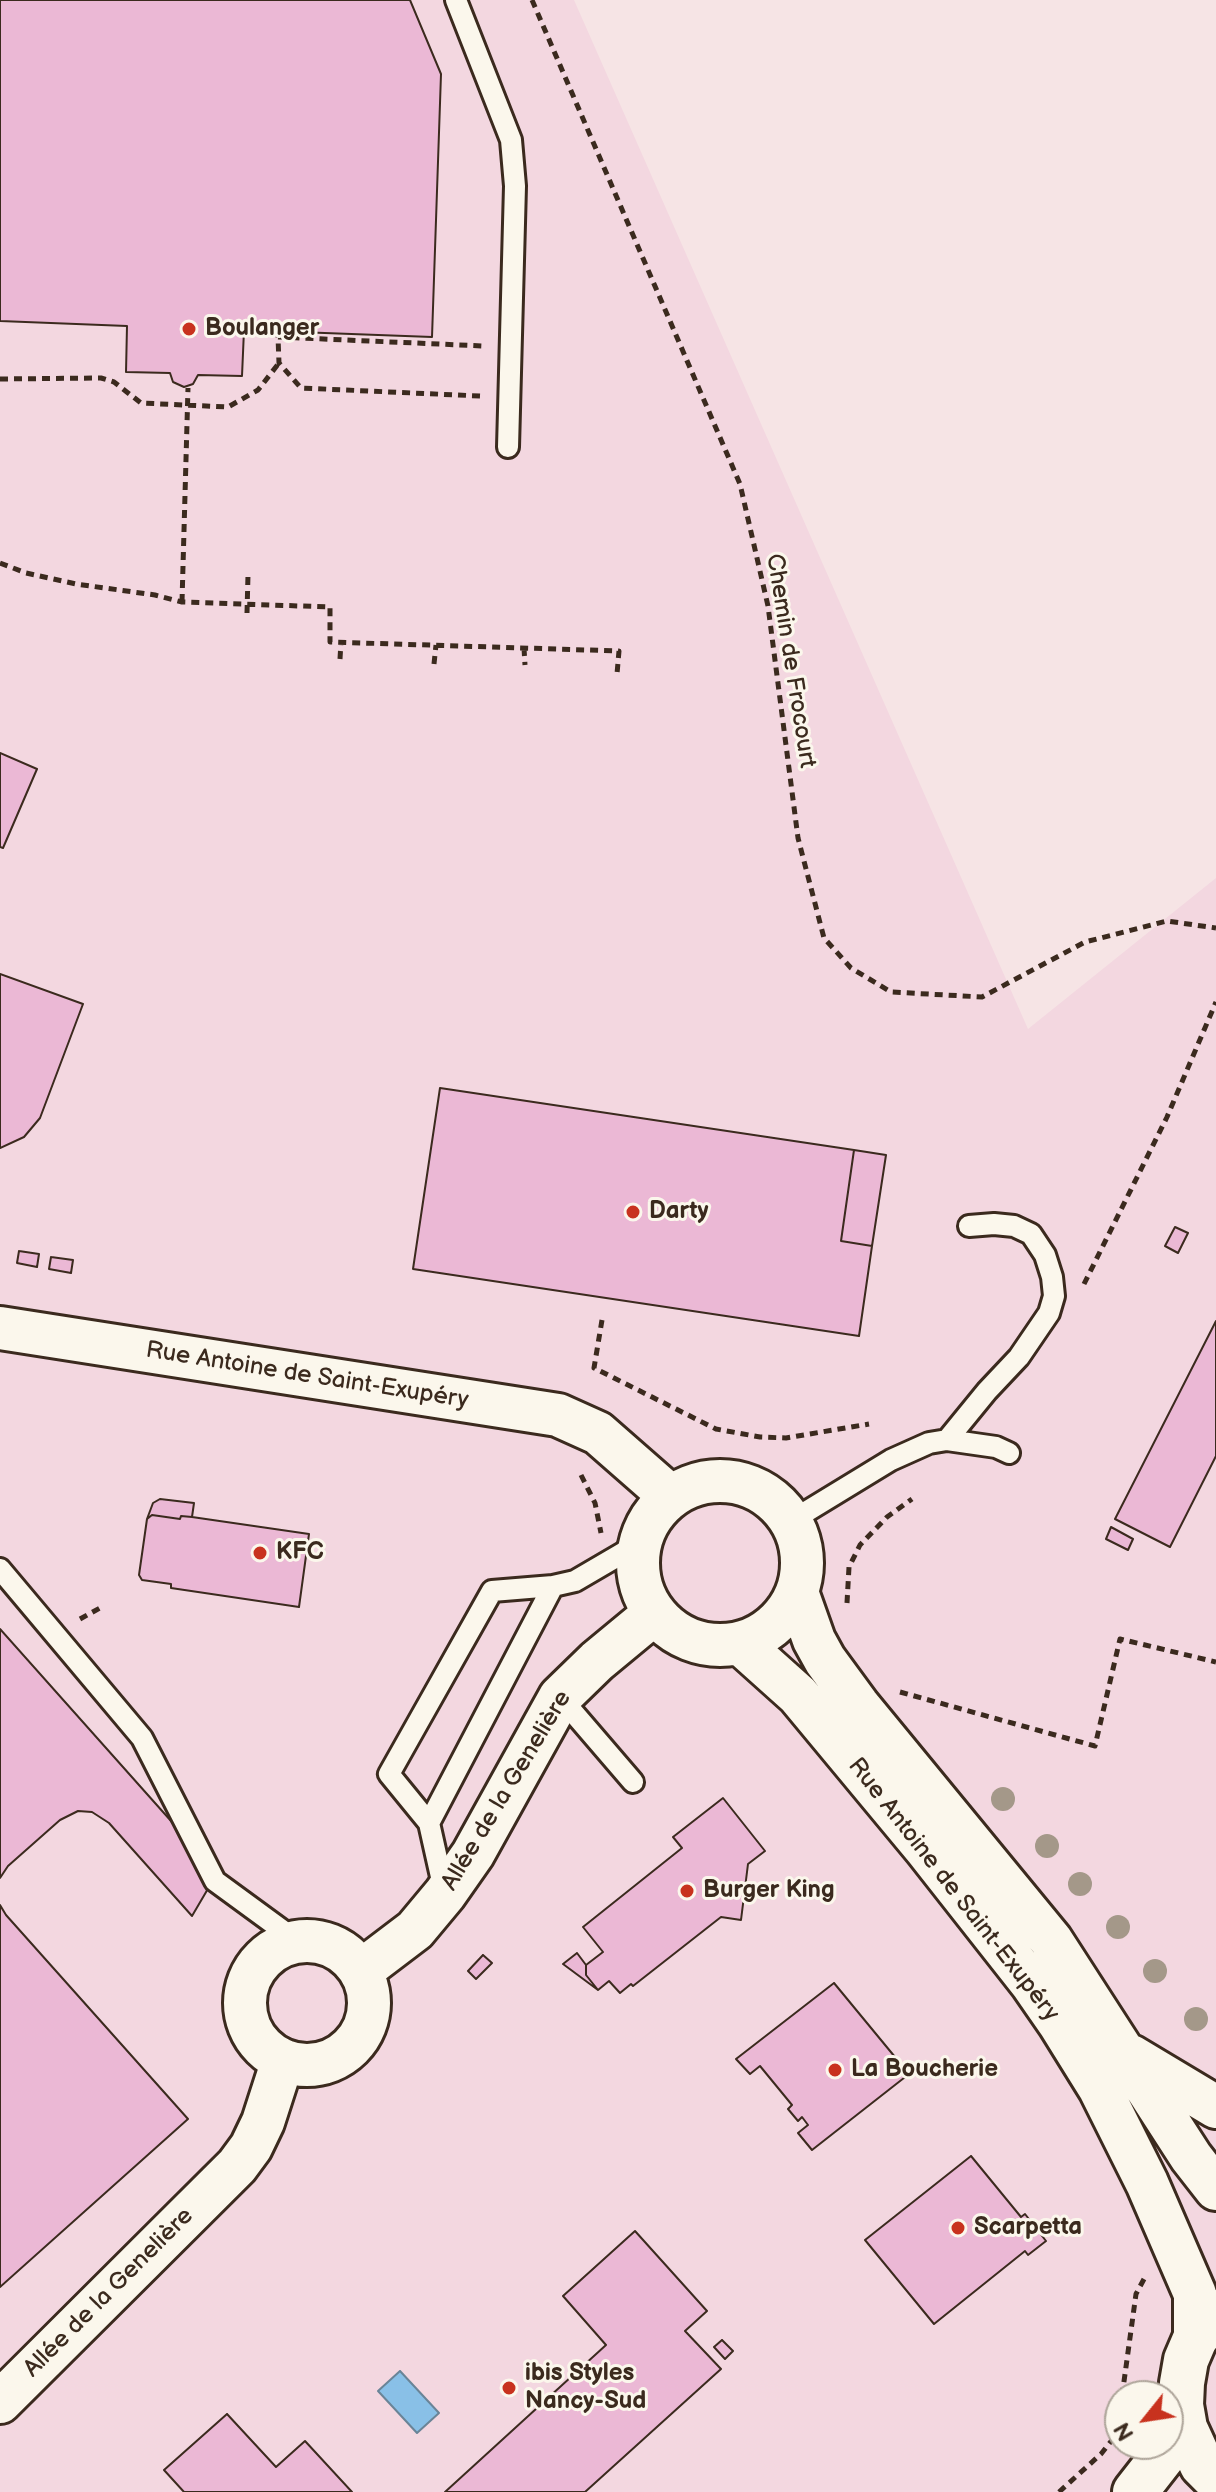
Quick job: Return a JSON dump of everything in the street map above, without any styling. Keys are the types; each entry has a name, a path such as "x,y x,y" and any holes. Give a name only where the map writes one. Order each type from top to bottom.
{"main road":[{"path":"1206,2326 1186,2360 1181,2405 1185,2428 1202,2465 1216,2479"},
{"path":"1135,2492 1185,2428"}],"street":[{"name":"Rue Antoine de Saint-Exupéry","path":"0,1328 558,1415 598,1433 671,1497"},
{"path":"713,1480 736,1482 758,1490 777,1503 791,1521 800,1544 803,1569 797,1592 774,1625 758,1636 740,1643 702,1643 668,1627 655,1613 643,1592 638,1568 640,1543 646,1525 671,1497 691,1485 713,1480"},
{"name":"Rue Antoine de Saint-Exupéry","path":"797,1592 814,1640 825,1660 858,1705 1051,1940 1191,2157 1216,2189"},
{"name":"Allée de la Genelière","path":"361,1971 415,1930 445,1894 473,1854 560,1697 597,1661 655,1613"},
{"name":"Rue Antoine de Saint-Exupéry","path":"740,1643 798,1695 925,1848 1032,1984 1100,2089 1147,2183 1206,2326"},
{"path":"297,1941 327,1943 352,1959 361,1971 370,2004 367,2021 360,2037 349,2050 334,2060 318,2065 300,2065 283,2060 269,2053 250,2028 245,1998 248,1981 267,1955 281,1946 297,1941"},
{"path":"1123,2051 1216,2107"},
{"name":"Allée de la Genelière","path":"0,2402 237,2166 263,2122 283,2060"}],"lane":[{"path":"456,0 511,140 515,186 508,447"},
{"path":"947,1440 1019,1357 1049,1313 1054,1296 1045,1255 1031,1234 1014,1226 969,1226"},
{"path":"791,1521 891,1460 929,1443 947,1440 996,1447 1009,1453"},
{"path":"445,1894 429,1823 389,1774 492,1591 575,1581 640,1543"},
{"path":"0,1569 142,1738 215,1881 297,1941"},
{"path":"429,1823 553,1586"},
{"path":"560,1697 633,1782"}],"path":[{"name":"Chemin de Frocourt","path":"532,0 740,484 768,606 798,838 824,938 851,968 891,992 982,997 1085,942 1167,921 1216,928"},
{"path":"0,379 101,378 114,382 141,403 228,407 245,399 271,377 279,363 278,337 488,346"},
{"path":"279,363 301,388 480,396"},
{"path":"182,602 188,388"},
{"path":"0,563 70,583 123,586 182,602 247,610 330,607 330,642 619,651 617,674"},
{"path":"247,610 248,575"},
{"path":"69,591 70,583"},
{"path":"155,595 155,602"},
{"path":"340,659 341,642"},
{"path":"434,664 436,645"},
{"path":"524,648 525,665"},
{"path":"1080,1290 1167,1117 1216,1002"},
{"path":"602,1320 594,1368 716,1429 786,1438 869,1424"},
{"path":"574,1467 585,1481 595,1503 601,1531 597,1543"},
{"path":"848,1614 847,1581 853,1557 871,1532 912,1499"},
{"path":"69,1626 100,1608"},
{"path":"893,1689 1095,1746 1120,1639 1216,1662"},
{"path":"1124,2380 1139,2284 1179,2257"},
{"path":"1059,2492 1104,2450"}],"shaded area":[{"path":"0,0 574,0 1028,1029 1216,878 1216,2492 0,2492"}],"water":[{"path":"400,2371 439,2413 417,2433 378,2391"}],"building":[{"path":"0,0 410,0 441,74 432,337 244,330 242,376 198,375 193,384 184,387 173,382 170,373 126,372 127,326 0,321"},
{"path":"0,753 37,769 3,848 0,847"},
{"path":"0,974 83,1004 40,1118 24,1137 0,1148"},
{"name":"Darty","path":"440,1088 854,1150 841,1241 872,1246 859,1336 413,1269"},
{"path":"854,1150 886,1155 872,1246 841,1241"},
{"path":"1175,1227 1188,1233 1178,1253 1165,1246"},
{"path":"19,1251 39,1254 37,1267 17,1263"},
{"path":"51,1257 73,1260 71,1273 49,1269"},
{"path":"1216,1321 1216,1456 1170,1547 1115,1519"},
{"path":"160,1499 194,1503 192,1517 181,1516 180,1519 152,1515 147,1519 153,1503"},
{"path":"152,1515 180,1519 181,1516 192,1517 309,1534 299,1607 171,1588 171,1584 142,1580 139,1575 147,1519"},
{"path":"1111,1527 1133,1539 1128,1550 1106,1539"},
{"path":"0,1629 204,1858 209,1887 192,1916 109,1823 92,1812 78,1811 60,1820 8,1866 0,1878"},
{"name":"Burger King","path":"723,1798 765,1851 748,1864 741,1920 721,1917 620,1993 609,1981 598,1990 586,1975 586,1965 603,1952 583,1927 682,1848 673,1837"},
{"path":"0,1905 188,2119 0,2287"},
{"path":"577,1953 586,1965 586,1975 598,1990 563,1964"},
{"path":"483,1955 492,1963 476,1979 468,1971"},
{"name":"La Boucherie","path":"834,1983 909,2074 812,2150 798,2133 808,2125 802,2117 798,2121 788,2109 792,2105 760,2066 750,2074 736,2059"},
{"name":"Scarpetta","path":"971,2156 1021,2217 1025,2214 1046,2241 1028,2255 1025,2251 934,2324 865,2240"},
{"path":"635,2231 707,2311 685,2331 721,2369 585,2492 445,2492 606,2345 563,2296"},
{"path":"722,2340 733,2351 725,2359 714,2347"},
{"path":"227,2414 276,2467 305,2441 352,2492 184,2492 164,2470"}],"place":[{"name":"Boulanger","path":"189,329"},
{"name":"Darty","path":"633,1212"},
{"name":"KFC","path":"260,1553"},
{"name":"Burger King","path":"687,1891"},
{"name":"La Boucherie","path":"835,2070"},
{"name":"Scarpetta","path":"958,2228"},
{"name":"ibis Styles Nancy-Sud","path":"509,2388"}]}
